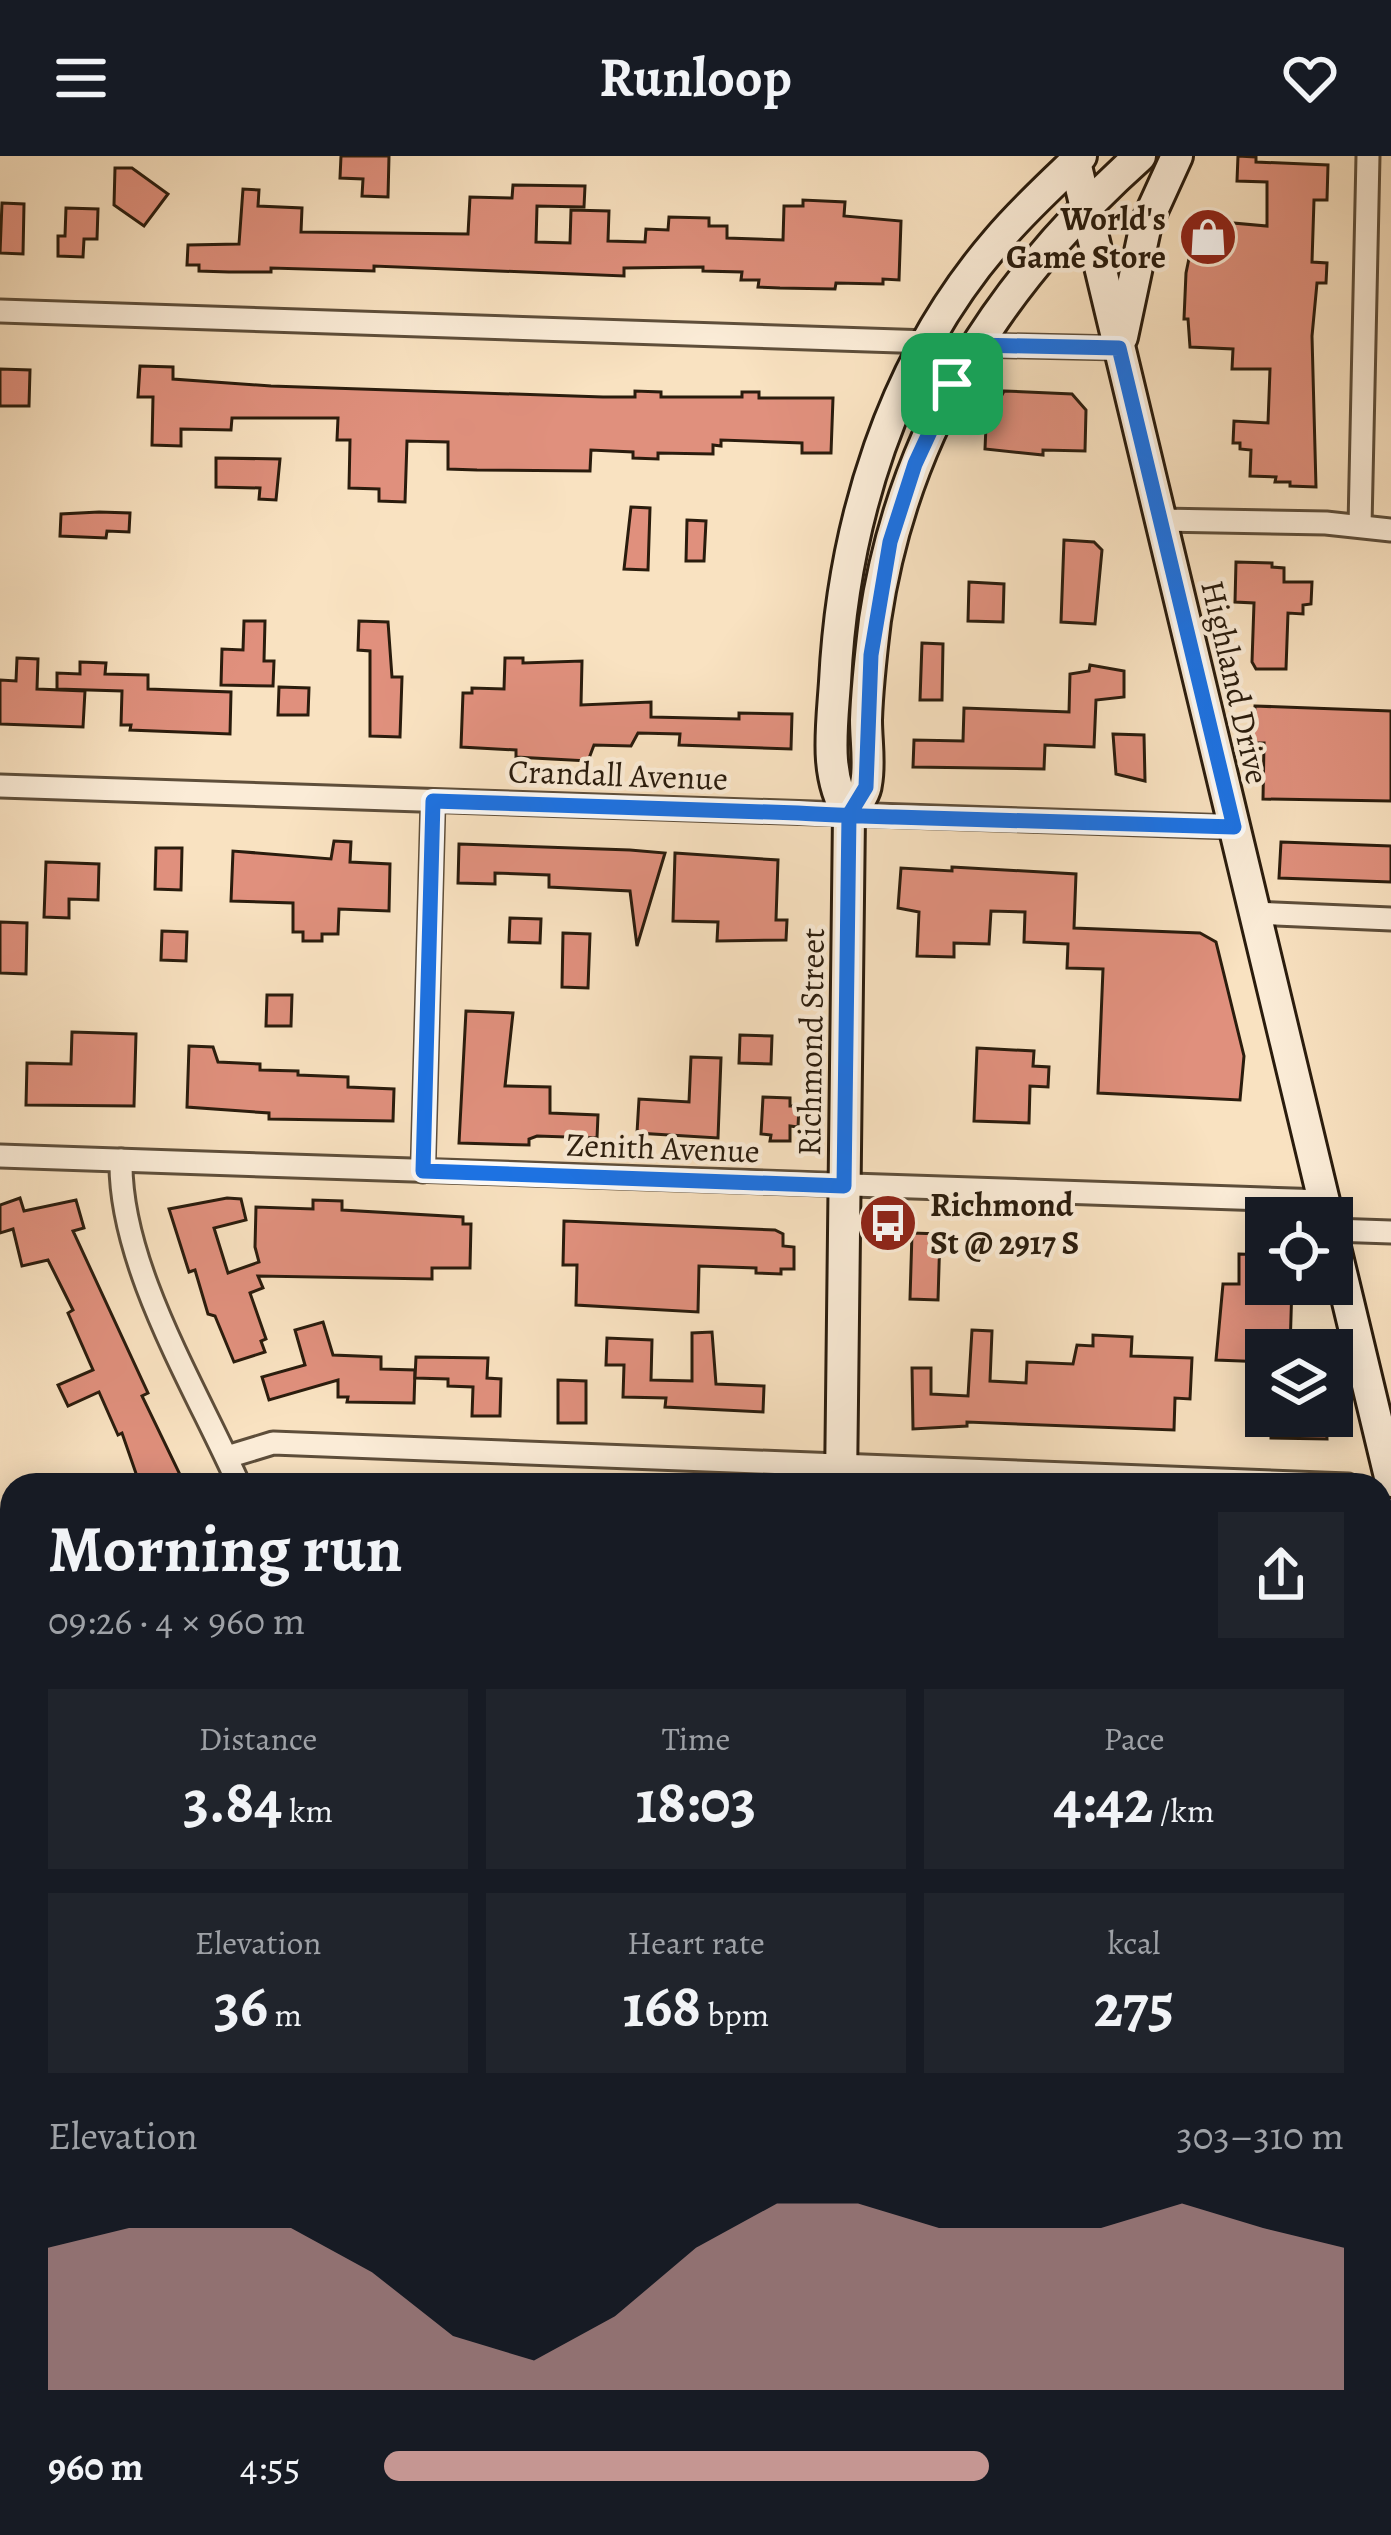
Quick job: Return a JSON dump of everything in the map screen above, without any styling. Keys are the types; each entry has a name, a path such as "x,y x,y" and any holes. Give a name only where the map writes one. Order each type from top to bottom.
{"main road":[{"name":"Richmond Street","path":"842,1473 849,815 866,787 871,655 890,542 929,431 976,345 1086,202 1140,156"},
{"path":"1119,348 1145,224 1177,156"},
{"name":"Richmond Street","path":"849,815 832,787 842,593 878,448 928,342 995,242 1078,159"},
{"name":"Highland Drive","path":"1078,159 1323,1197"},
{"name":"Highland Drive","path":"1349,1305 1389,1473"}],"street":[{"path":"1360,526 1368,156"},
{"path":"0,311 928,342"},
{"path":"976,345 1119,348"},
{"path":"1160,520 1391,530"},
{"name":"Crandall Avenue","path":"0,787 1234,827"},
{"path":"423,1171 433,801"},
{"path":"1253,913 1391,919"},
{"name":"Zenith Avenue","path":"0,1156 844,1186 1245,1215"},
{"path":"122,1160 122,1196 137,1260 233,1473"},
{"name":"Zenith Avenue","path":"1353,1225 1391,1232"},
{"path":"226,1457 273,1443 790,1473"}],"building":[{"path":"341,156 389,156 388,197 362,196 363,179 340,178"},
{"path":"1238,156 1256,157 1256,162 1328,165 1327,200 1314,200 1312,262 1327,263 1326,283 1317,283 1312,336 1316,487 1250,476 1251,450 1233,443 1234,421 1268,423 1270,369 1232,369 1233,349 1190,347 1188,319 1184,319 1186,273 1199,220 1267,226 1267,182 1237,181"},
{"path":"115,168 132,168 168,194 144,226 114,205"},
{"path":"513,185 585,186 584,207 537,206 536,242 570,243 571,210 609,211 608,241 645,242 646,229 668,230 669,217 709,218 709,226 727,226 727,238 783,240 784,206 803,206 803,200 845,202 844,216 901,221 899,280 836,283 835,289 780,288 758,287 759,280 741,280 742,272 703,271 703,267 624,268 624,276 374,266 374,271 271,268 271,272 229,272 199,271 199,265 187,265 188,245 239,244 243,189 259,190 258,206 302,208 301,232 468,234 470,197 512,198"},
{"path":"2,203 24,204 23,254 0,253"},
{"path":"66,208 98,209 97,239 84,239 83,257 58,256 58,236 65,236"},
{"path":"140,366 173,367 173,379 271,386 603,397 635,397 635,391 661,392 661,397 742,397 742,392 759,392 759,398 833,398 831,453 802,453 802,443 721,440 721,446 713,445 713,454 658,453 658,459 633,458 633,452 591,450 590,471 477,470 448,469 448,442 407,441 405,502 379,501 379,489 349,488 350,440 337,440 338,418 232,418 231,430 181,429 181,446 152,445 153,397 138,397"},
{"path":"0,369 30,370 29,406 0,406"},
{"path":"1004,391 1072,394 1086,410 1085,451 1043,450 1043,455 985,449 986,426"},
{"path":"216,458 280,459 276,500 259,499 260,488 216,487"},
{"path":"631,507 650,508 648,570 624,569"},
{"path":"130,513 129,532 107,531 106,538 60,536 61,514"},
{"path":"687,520 706,521 704,561 686,561"},
{"path":"1064,540 1094,542 1102,550 1095,624 1061,622"},
{"path":"1236,562 1272,563 1272,567 1284,568 1284,582 1312,582 1311,604 1303,605 1303,614 1288,613 1286,669 1256,669 1252,662 1254,603 1235,602"},
{"path":"969,582 1004,584 1003,622 968,621"},
{"path":"244,621 265,621 264,661 274,661 273,686 221,685 222,649 243,650"},
{"path":"359,621 388,622 392,677 402,677 400,737 370,736 370,651 358,650"},
{"path":"922,643 943,644 942,700 920,700"},
{"path":"17,658 38,659 37,689 85,691 83,727 0,724 0,680 16,681"},
{"path":"505,658 523,658 523,663 582,661 581,705 651,702 651,717 739,719 739,713 792,714 791,749 679,745 680,734 638,733 631,746 594,745 588,761 516,757 516,750 461,747 463,693 472,693 472,688 504,689"},
{"path":"80,662 106,663 105,674 148,675 148,689 231,692 230,734 130,730 131,725 121,725 122,691 57,689 57,673 80,674"},
{"path":"1090,665 1124,671 1124,697 1096,700 1094,747 1045,745 1044,769 913,767 914,740 963,741 964,708 1069,712 1070,674 1089,671"},
{"path":"279,687 309,688 308,715 278,715"},
{"path":"1255,706 1391,711 1391,801 1263,799 1264,743 1253,743"},
{"path":"1113,734 1144,735 1145,781 1116,774"},
{"path":"334,841 351,842 350,862 390,864 389,911 339,909 338,934 322,934 322,941 303,941 303,932 293,932 293,903 231,901 233,851 331,859"},
{"path":"1281,842 1391,846 1391,882 1279,878"},
{"path":"459,844 665,853 637,946 630,891 549,887 549,875 495,873 495,884 458,883"},
{"path":"156,848 182,848 181,890 155,889"},
{"path":"675,853 778,860 776,920 787,920 786,940 717,941 718,922 673,921"},
{"path":"46,862 99,864 98,900 69,899 69,918 44,917"},
{"path":"952,867 1076,874 1074,928 1200,933 1216,942 1244,1056 1240,1100 1098,1093 1103,969 1067,968 1068,944 1024,942 1025,912 991,911 989,944 954,943 954,957 917,956 919,912 898,908 901,868 952,871"},
{"path":"510,918 541,919 540,943 509,942"},
{"path":"0,922 27,923 26,974 0,973"},
{"path":"162,931 187,932 186,961 161,960"},
{"path":"563,933 590,934 588,988 562,987"},
{"path":"267,995 292,995 291,1026 266,1026"},
{"path":"466,1011 513,1013 505,1086 550,1087 550,1113 598,1115 597,1138 537,1136 529,1139 529,1145 459,1143"},
{"path":"72,1032 136,1034 134,1106 26,1105 27,1063 71,1064"},
{"path":"740,1035 772,1036 771,1064 739,1063"},
{"path":"189,1046 213,1047 218,1062 260,1064 260,1070 298,1071 298,1075 348,1077 348,1087 394,1089 393,1121 269,1119 269,1113 187,1107"},
{"path":"977,1048 1034,1051 1033,1066 1049,1067 1048,1087 1030,1086 1029,1123 974,1121"},
{"path":"691,1057 721,1058 718,1138 637,1133 639,1099 689,1102"},
{"path":"763,1097 790,1098 790,1106 799,1106 798,1127 790,1126 790,1141 770,1141 771,1135 761,1134"},
{"path":"20,1198 24,1211 76,1200 84,1228 73,1231 179,1473 136,1473 122,1433 118,1435 99,1392 68,1406 58,1385 93,1370 68,1313 73,1310 48,1260 22,1266 13,1229 0,1233 0,1205"},
{"path":"241,1199 246,1220 214,1228 228,1273 259,1262 256,1207 313,1209 313,1200 342,1201 342,1210 463,1217 463,1224 471,1224 470,1268 432,1268 432,1279 258,1276 263,1288 250,1293 266,1339 261,1341 265,1352 234,1362 215,1316 208,1314 195,1270 189,1272 169,1209"},
{"path":"564,1221 775,1230 783,1234 783,1246 794,1247 794,1269 781,1269 781,1274 699,1266 698,1312 576,1305 577,1265 563,1265"},
{"path":"912,1233 940,1234 938,1300 910,1299"},
{"path":"1239,1254 1245,1254 1245,1305 1291,1305 1291,1329 1245,1329 1245,1361 1216,1360 1223,1284 1239,1284"},
{"path":"323,1322 333,1355 381,1357 381,1369 415,1370 414,1403 347,1402 348,1397 338,1397 338,1380 269,1400 262,1377 305,1365 295,1330"},
{"path":"972,1330 992,1331 990,1381 1026,1383 1027,1362 1073,1364 1077,1345 1093,1346 1093,1335 1132,1337 1131,1356 1192,1358 1190,1399 1175,1398 1174,1430 967,1422 967,1426 913,1429 912,1368 931,1368 931,1394 968,1396"},
{"path":"712,1332 716,1384 764,1386 763,1412 665,1407 666,1398 623,1397 624,1365 606,1365 607,1338 652,1340 651,1380 692,1381 692,1333"},
{"path":"416,1357 488,1358 487,1378 501,1379 500,1416 472,1416 473,1387 448,1386 448,1379 415,1378"},
{"path":"558,1380 586,1381 586,1423 558,1423"}],"place":[{"name":"World's Game Store","path":"1208,237"},
{"name":"Richmond St @ 2917 S","path":"888,1223"}],"route":[{"path":"952,384 915,464 890,542 871,655 866,787 849,815 844,1186 423,1171 433,801 798,813 810,814 849,815 895,817 1234,827 1119,348 976,345 952,384"}]}
